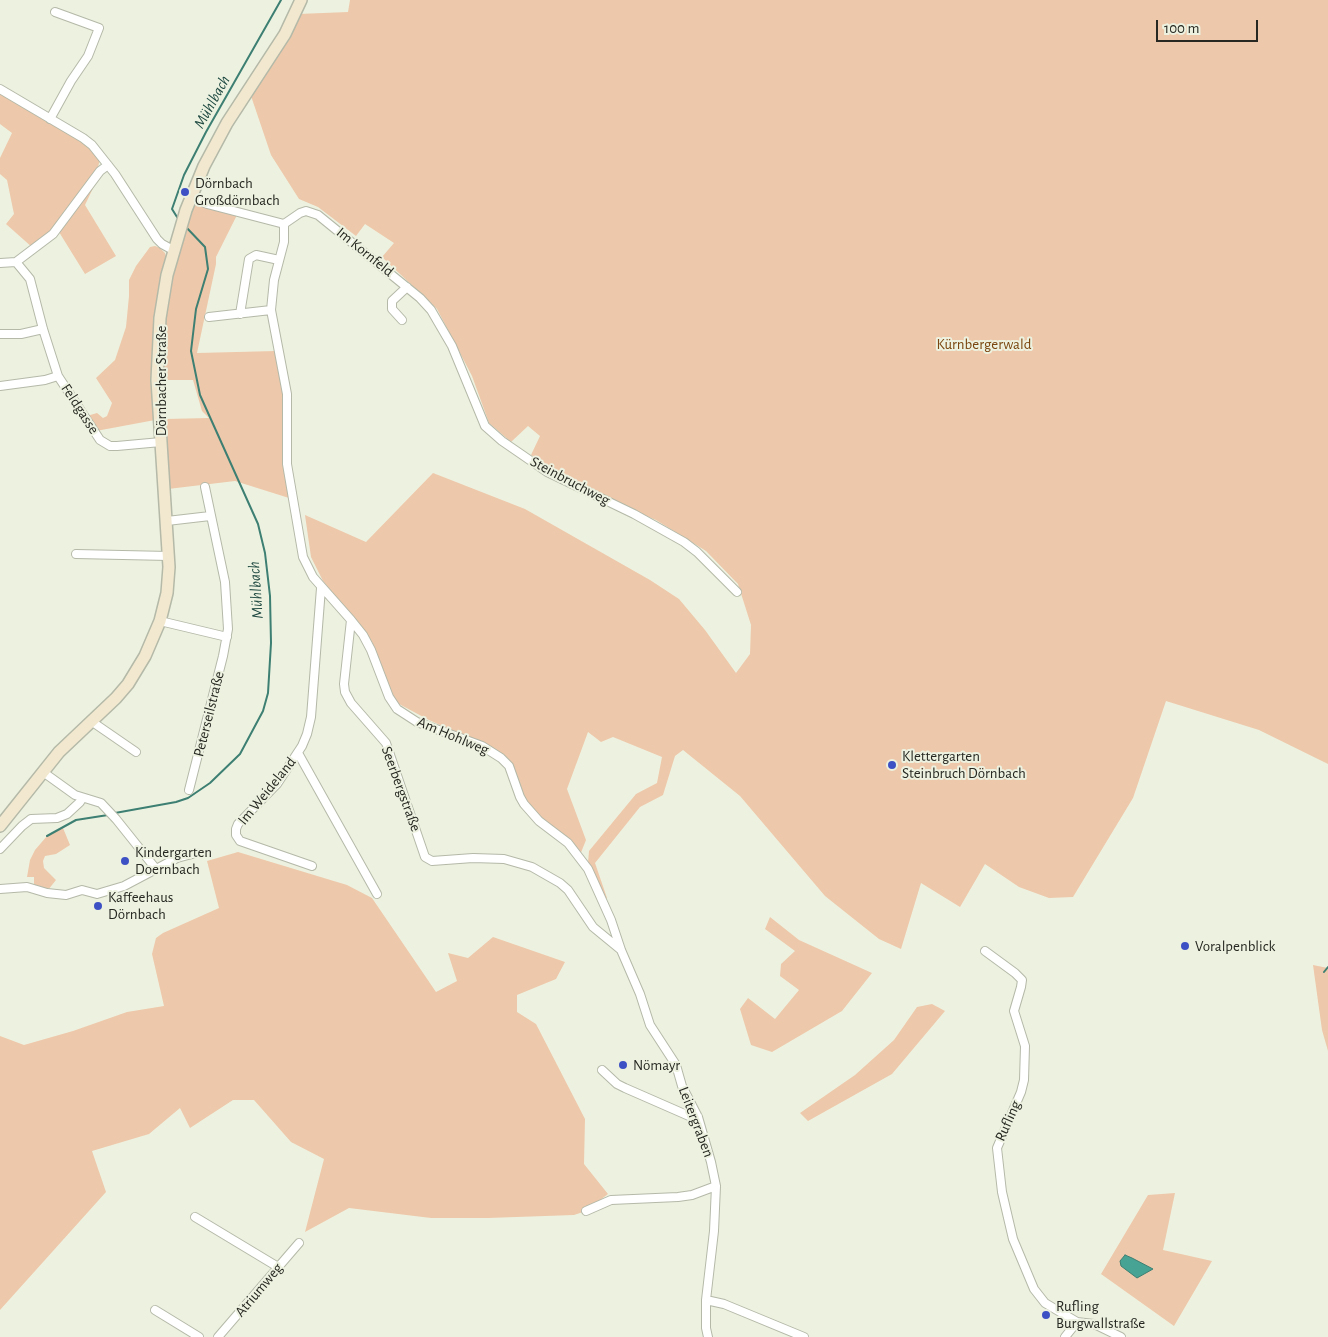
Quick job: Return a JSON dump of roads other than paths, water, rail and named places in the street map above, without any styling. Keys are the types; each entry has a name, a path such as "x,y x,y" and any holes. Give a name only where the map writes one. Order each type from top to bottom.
{"street":[{"name":"Dörnbacher Straße","path":"0,826 69,741 116,698 128,684 145,656 160,621 167,593 169,556 157,380 158,341 163,299 173,250 190,198 213,147 285,34 301,0"},
{"path":"50,119 71,81 88,56 99,28 55,12"},
{"path":"0,89 88,142 100,153 157,239 173,250"},
{"path":"0,263 16,262 53,234 100,171 108,165"},
{"path":"190,198 206,204 284,224 284,242 272,295 271,310 287,394 286,450 289,480 304,557 308,568 321,588 351,620"},
{"name":"Im Kornfeld","path":"284,224 306,211 318,215 407,287 392,301 392,309 402,320"},
{"path":"240,314 249,259 256,255 279,260"},
{"name":"Feldgasse","path":"16,262 30,279 43,330 58,376 94,432 105,444 117,446 161,442"},
{"name":"Steinbruchweg","path":"407,287 431,310 452,346 486,426 502,441 547,472 634,514 684,542 697,552 737,592"},
{"path":"209,317 271,310"},
{"path":"0,334 21,334 43,330"},
{"name":"Feldgasse","path":"0,386 45,380 58,376"},
{"name":"Peterseilstraße","path":"189,790 227,637 228,614 225,582 205,487"},
{"path":"167,521 210,516"},
{"path":"76,554 169,556"},
{"name":"Im Weideland","path":"312,866 240,841 236,835 236,829 238,824 277,784 298,753 307,734 311,717 321,588"},
{"name":"Seerbergstraße","path":"351,620 344,684 345,692 351,703 386,743 425,857 432,861 473,858 504,859 532,867 560,883 568,890 593,927 621,950"},
{"name":"Am Hohlweg","path":"351,620 363,634 382,676 389,697 396,709 417,722 482,746 506,763 524,804 539,821 568,843 588,870 611,920 621,950"},
{"path":"160,621 227,637"},
{"path":"91,721 136,752"},
{"name":"Im Weideland","path":"298,753 377,894"},
{"path":"43,772 67,790 82,798 95,800 108,810 156,869"},
{"path":"0,849 31,819 56,818 66,814 82,798"},
{"path":"0,888 27,887 47,893 66,895 82,890 97,894 124,886 176,858 196,853"},
{"name":"Leitergraben","path":"621,950 640,994 650,1025 676,1065 685,1093 698,1117 711,1162 716,1186 713,1241 706,1300 706,1328 708,1337"},
{"name":"Rufling","path":"985,951 1015,972 1022,980 1014,1011 1025,1046 1024,1080 1021,1092 999,1141 997,1157 1002,1192 1013,1239 1034,1289 1045,1303 1077,1322"},
{"path":"602,1070 617,1084 625,1088 689,1116 698,1117"},
{"path":"586,1211 611,1200 685,1196 716,1186"},
{"path":"195,1217 278,1267"},
{"name":"Atriumweg","path":"218,1337 300,1243"},
{"path":"706,1300 724,1304 804,1337"},
{"path":"155,1310 199,1337"},
{"path":"1065,1337 1077,1322 1094,1324 1121,1337"}],"water":[{"path":"1125,1255 1153,1269 1137,1278 1121,1266 1120,1261"}],"waterway":[{"name":"Mühlbach","path":"177,217 172,209 184,175 206,132 281,0"},
{"name":"Mühlbach","path":"115,813 176,802 188,798 210,783 240,754 263,711 268,693 271,643 270,596 265,553 258,524 200,395 191,351 196,309 208,269 205,247 185,226"},
{"name":"Mühlbach","path":"47,836 76,820 108,815"},
{"path":"1324,972 1328,967"}],"place":[{"name":"Dörnbach Großdörnbach","path":"185,192"},
{"name":"Klettergarten Steinbruch Dörnbach","path":"892,765"},
{"name":"Kindergarten Doernbach","path":"125,861"},
{"name":"Kaffeehaus Dörnbach","path":"98,906"},
{"name":"Voralpenblick","path":"1185,946"},
{"name":"Nömayr","path":"623,1065"},
{"name":"Rufling Burgwallstraße","path":"1046,1315"}],"park label":[{"name":"Kürnbergerwald","path":"984,344"}]}
